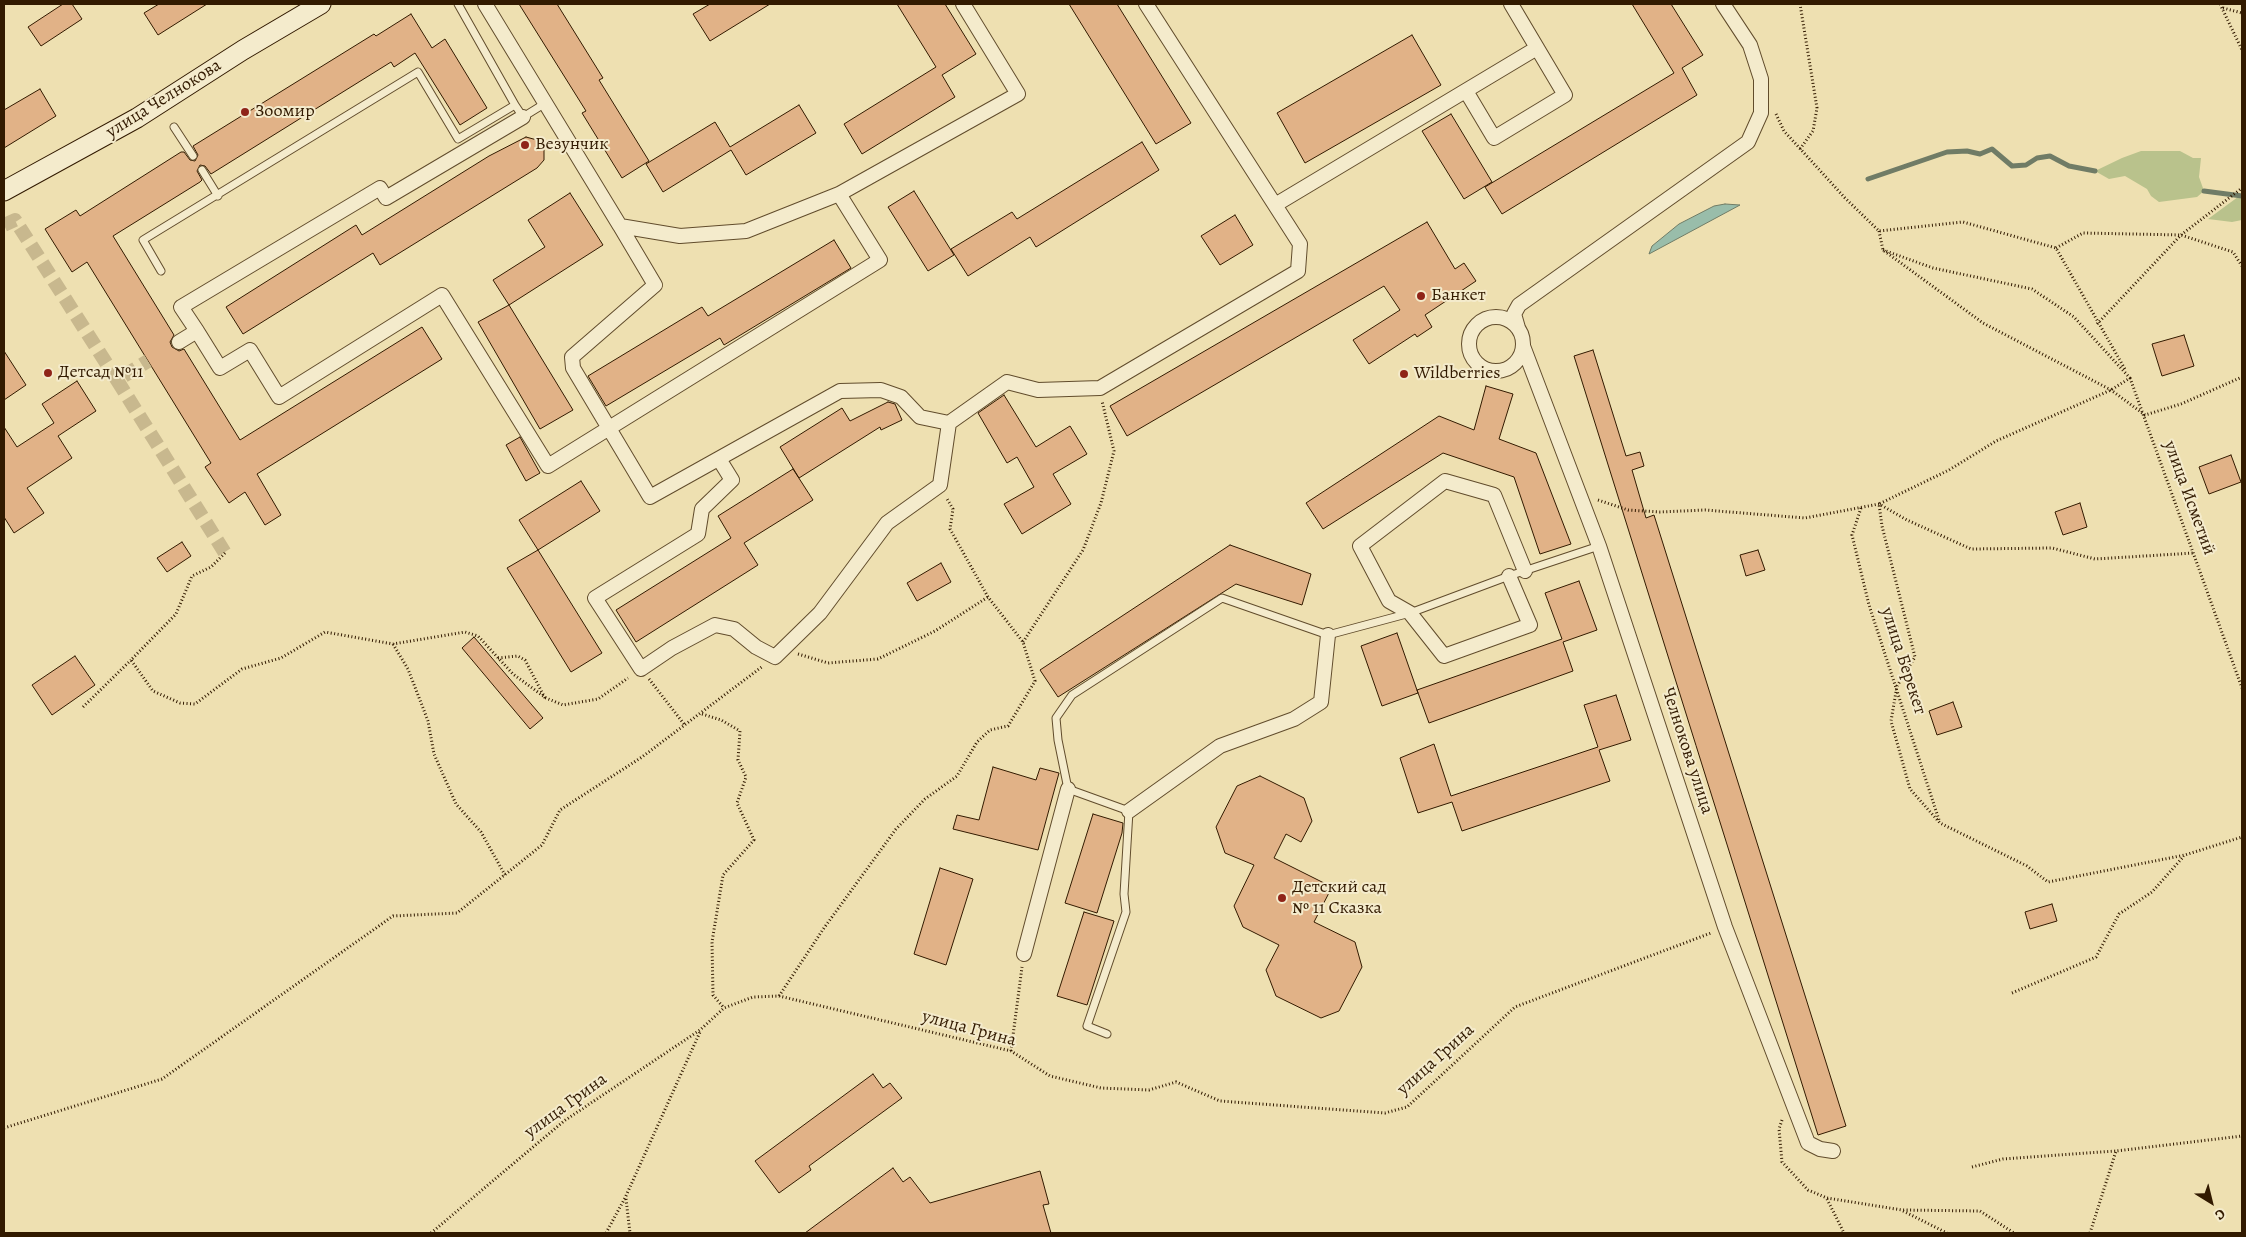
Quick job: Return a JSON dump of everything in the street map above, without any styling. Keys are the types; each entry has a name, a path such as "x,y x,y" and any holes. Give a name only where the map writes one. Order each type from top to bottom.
{"main road":[{"name":"улица Челнокова","path":"4,191 137,118 243,50 321,4"}],"street":[{"path":"485,4 654,285 572,357 573,368 578,378 650,496 840,391 881,390 901,397 920,417 949,422 1007,382 1038,390 1100,388 1298,272 1300,244 1146,4"},
{"path":"620,226 680,236 746,231 839,194 1018,94 963,4"},
{"path":"1466,91 1494,138 1566,96 1511,4"},
{"path":"1518,328 1503,318 1486,318 1472,330 1469,348 1477,364 1493,371 1510,367 1517,361 1523,346 1518,328 1514,314 1519,305 1748,142 1761,113 1761,79 1750,45 1723,4"},
{"path":"1275,205 1537,48"},
{"path":"523,117 386,198 380,188 181,307 220,368 250,350 279,397 442,295 548,466 880,260 839,194"},
{"path":"179,342 197,331"},
{"name":"Челнокова улица","path":"1523,346 1599,546 1725,927 1790,1091 1808,1143 1820,1149 1834,1151"},
{"path":"719,459 732,480 702,509 698,534 595,598 641,669 672,648 715,626 734,629 756,647 775,657 820,613 887,523 940,485 949,422"},
{"path":"1509,576 1530,625 1444,656 1410,613 1390,602 1360,546 1445,482 1494,495 1525,571"},
{"path":"1129,811 1220,746 1294,719 1321,702 1328,635"},
{"path":"1024,954 1068,789"}],"lane":[{"path":"458,4 523,117 544,104"},
{"path":"161,271 143,240 218,196 418,72 458,139 515,104"},
{"path":"174,127 192,156"},
{"path":"202,170 218,196"},
{"path":"1107,1034 1087,1026 1126,912 1124,894 1129,811 1068,789 1058,740 1056,718 1072,695 1222,598 1328,635 1410,613 1509,576 1599,546"}],"path":[{"path":"1800,4 1816,108 1813,131 1800,149"},
{"path":"2220,4 2242,50"},
{"path":"2223,8 2242,13"},
{"path":"1773,105 1784,131 1845,198 1879,231 1883,250 1983,323 2111,390 2145,415 2181,404 2242,377"},
{"path":"2097,324 2181,235 2242,188"},
{"path":"1879,231 1963,222 2056,248 2083,233 2181,235 2233,252 2242,266"},
{"name":"улица Исметий","path":"2056,248 2097,324 2130,378 2145,415 2242,688"},
{"path":"1580,493 1628,510 1660,512 1705,510 1805,518 1861,508 1879,504 1949,470 1996,441 2111,390 2130,378 2074,317 2032,289 1933,268 1883,250"},
{"path":"1023,642 1083,550 1101,503 1114,451 1107,428 1100,388"},
{"path":"779,996 824,928 896,829 925,799 957,776 977,742 990,730 1008,726 1035,681 1023,642 988,597 950,529 953,509 940,485"},
{"path":"1879,504 1907,520 1971,549 2052,548 2095,559 2194,552"},
{"path":"1879,504 1882,526 1915,656 1897,686 1891,721 1910,789 1940,822 2027,866 2048,882 2185,856 2242,838"},
{"name":"улица Берекет","path":"1861,508 1852,535 1869,605 1940,822"},
{"path":"83,707 176,614 192,576 211,567 225,553"},
{"path":"4,1128 162,1079 392,916 457,913 542,845 560,810 642,757 775,657 794,653 828,663 878,659 934,631 988,597"},
{"path":"131,660 153,691 180,703 195,704 242,668 281,658 325,632 393,644 465,632 478,636 513,674 546,698 563,705 598,699 641,669 684,724"},
{"path":"393,644 408,669 428,720 434,754 456,804 481,832 505,875"},
{"path":"497,658 518,656 525,660 546,698"},
{"path":"701,714 721,720 740,732 738,760 746,777 737,803 754,840 723,875 721,885 712,951 713,995 724,1008"},
{"path":"2012,992 2096,958 2119,914 2152,892 2185,856"},
{"name":"улица Грина","path":"431,1233 564,1122 700,1030 724,1008 753,997 779,996 1011,1051 1050,1076 1102,1088 1149,1090 1176,1082 1220,1101 1385,1113 1407,1107 1515,1006 1725,927"},
{"path":"1011,1051 1024,954"},
{"path":"606,1233 625,1198 700,1030"},
{"path":"1790,1091 1779,1129 1782,1162 1808,1190 1827,1198 1902,1210 1980,1211 2014,1233"},
{"path":"1972,1166 2003,1159 2116,1152 2242,1136"},
{"path":"2090,1233 2116,1152"},
{"path":"625,1198 630,1233"},
{"path":"1827,1198 1844,1233"},
{"path":"1902,1210 1947,1233"}],"green space":[{"path":"2141,151 2180,151 2193,158 2201,158 2199,177 2204,191 2197,197 2159,202 2151,196 2147,189 2125,176 2109,179 2095,171"},
{"path":"2242,194 2242,220 2232,222 2208,219"}],"shaded area":[{"path":"1725,204 1740,205 1649,254 1652,246 1679,224 1714,206"}],"building":[{"path":"63,4 72,4 82,19 41,46 28,27"},
{"path":"159,4 207,4 158,35 144,13"},
{"path":"519,4 557,4 603,78 599,80 649,161 622,178 582,113 586,111"},
{"path":"710,4 770,4 710,41 693,14"},
{"path":"897,4 945,4 976,54 942,75 955,97 862,154 844,124 936,67"},
{"path":"1069,4 1117,4 1191,123 1156,144"},
{"path":"1632,4 1671,4 1703,55 1682,68 1697,95 1502,214 1485,187 1674,73"},
{"path":"411,14 432,48 445,39 487,108 460,125 415,53 394,67 391,62 211,174 205,166 200,165 197,171 202,180 200,182 113,236 174,335 170,342 172,347 179,351 184,349 240,440 422,327 442,359 257,474 281,515 265,525 245,492 229,503 205,467 211,463 87,262 72,272 45,229 76,210 80,216 181,152 184,152 190,160 195,161 198,155 193,146 374,34 376,36"},
{"path":"1412,35 1441,85 1305,163 1277,113"},
{"path":"40,89 56,116 4,148 4,110"},
{"path":"799,105 816,133 746,175 731,150 663,192 646,164 715,122 730,147"},
{"path":"1451,114 1492,182 1464,199 1422,131"},
{"path":"526,137 537,140 544,148 544,160 537,168 380,265 373,253 243,334 226,307 356,225 362,235 489,156"},
{"path":"1142,142 1159,170 1036,247 1030,237 968,276 951,249 1012,212 1017,219"},
{"path":"914,191 954,255 928,271 888,207"},
{"path":"570,193 603,245 509,305 493,280 545,247 528,220"},
{"path":"1235,215 1253,245 1220,265 1201,236"},
{"path":"1427,222 1455,269 1464,263 1476,281 1425,315 1432,327 1417,337 1415,334 1369,364 1353,340 1400,310 1384,286 1127,436 1110,406"},
{"path":"834,240 851,268 724,345 720,338 606,406 588,376 702,307 708,316"},
{"path":"509,305 573,410 540,429 478,322"},
{"path":"2184,335 2194,366 2162,376 2152,344"},
{"path":"1593,350 1626,456 1640,452 1644,466 1632,470 1646,518 1654,515 1846,1126 1818,1135 1574,356"},
{"path":"4,351 26,385 4,400"},
{"path":"77,381 96,411 58,436 72,458 27,488 44,513 14,533 4,517 4,427 17,447 54,423 42,404"},
{"path":"1486,386 1513,394 1499,439 1536,453 1571,544 1540,554 1514,477 1443,453 1323,529 1306,503 1439,416 1474,430"},
{"path":"1004,395 1036,447 1070,426 1087,454 1053,474 1071,504 1022,534 1004,504 1034,487 1017,457 1007,463 978,413"},
{"path":"888,402 895,404 902,420 881,430 880,427 799,478 780,447 842,408 850,421"},
{"path":"520,437 540,473 526,481 506,445"},
{"path":"2231,455 2241,482 2209,494 2199,467"},
{"path":"793,469 813,500 744,543 758,565 636,642 616,610 731,538 718,516"},
{"path":"581,481 600,511 538,550 519,520"},
{"path":"2080,503 2087,527 2063,535 2055,512"},
{"path":"182,542 191,556 167,572 157,558"},
{"path":"1230,545 1311,574 1302,605 1236,584 1058,697 1040,670"},
{"path":"538,550 602,653 571,672 507,568"},
{"path":"1758,550 1765,570 1746,576 1740,555"},
{"path":"941,563 951,582 917,601 907,583"},
{"path":"1579,581 1597,630 1563,642 1573,671 1429,723 1417,690 1562,639 1545,593"},
{"path":"1397,633 1418,693 1382,706 1361,646"},
{"path":"474,637 543,718 530,729 462,648"},
{"path":"75,656 95,685 52,715 32,685"},
{"path":"1616,695 1631,740 1599,750 1610,781 1462,831 1452,802 1418,813 1400,758 1434,744 1451,796 1598,747 1584,705"},
{"path":"1953,702 1962,727 1937,735 1929,711"},
{"path":"993,767 1036,780 1040,768 1059,773 1038,850 953,829 957,815 979,820"},
{"name":"Детский сад № 11 Сказка","path":"1260,776 1304,798 1312,821 1301,842 1286,834 1274,858 1332,887 1314,922 1355,942 1362,967 1339,1011 1321,1018 1276,996 1266,970 1279,945 1243,927 1234,906 1254,865 1225,853 1216,827 1237,786"},
{"path":"1093,814 1123,823 1122,833 1097,913 1065,903"},
{"path":"940,868 973,879 946,965 914,954"},
{"path":"2052,904 2057,921 2030,929 2025,912"},
{"path":"1084,912 1114,921 1087,1005 1057,996"},
{"path":"873,1074 883,1088 890,1083 902,1098 809,1166 811,1170 779,1193 755,1161"},
{"path":"893,1168 903,1182 910,1177 930,1203 1040,1171 1049,1204 1043,1205 1051,1233 805,1233"}],"waterway":[{"path":"1868,179 1947,152 1967,151 1980,154 1992,149 2012,166 2026,165 2037,158 2050,156 2069,166 2095,171"},
{"path":"2204,191 2242,196"}],"tunnel":[{"path":"4,225 15,220 117,380 148,361"},
{"path":"117,380 225,553"}],"place":[{"name":"Зоомир","path":"245,112"},
{"name":"Везунчик","path":"525,145"},
{"name":"Банкет","path":"1421,296"},
{"name":"Детсад №11","path":"48,373"},
{"name":"Wildberries","path":"1404,374"},
{"name":"Детский сад № 11 Сказка","path":"1282,898"}]}
